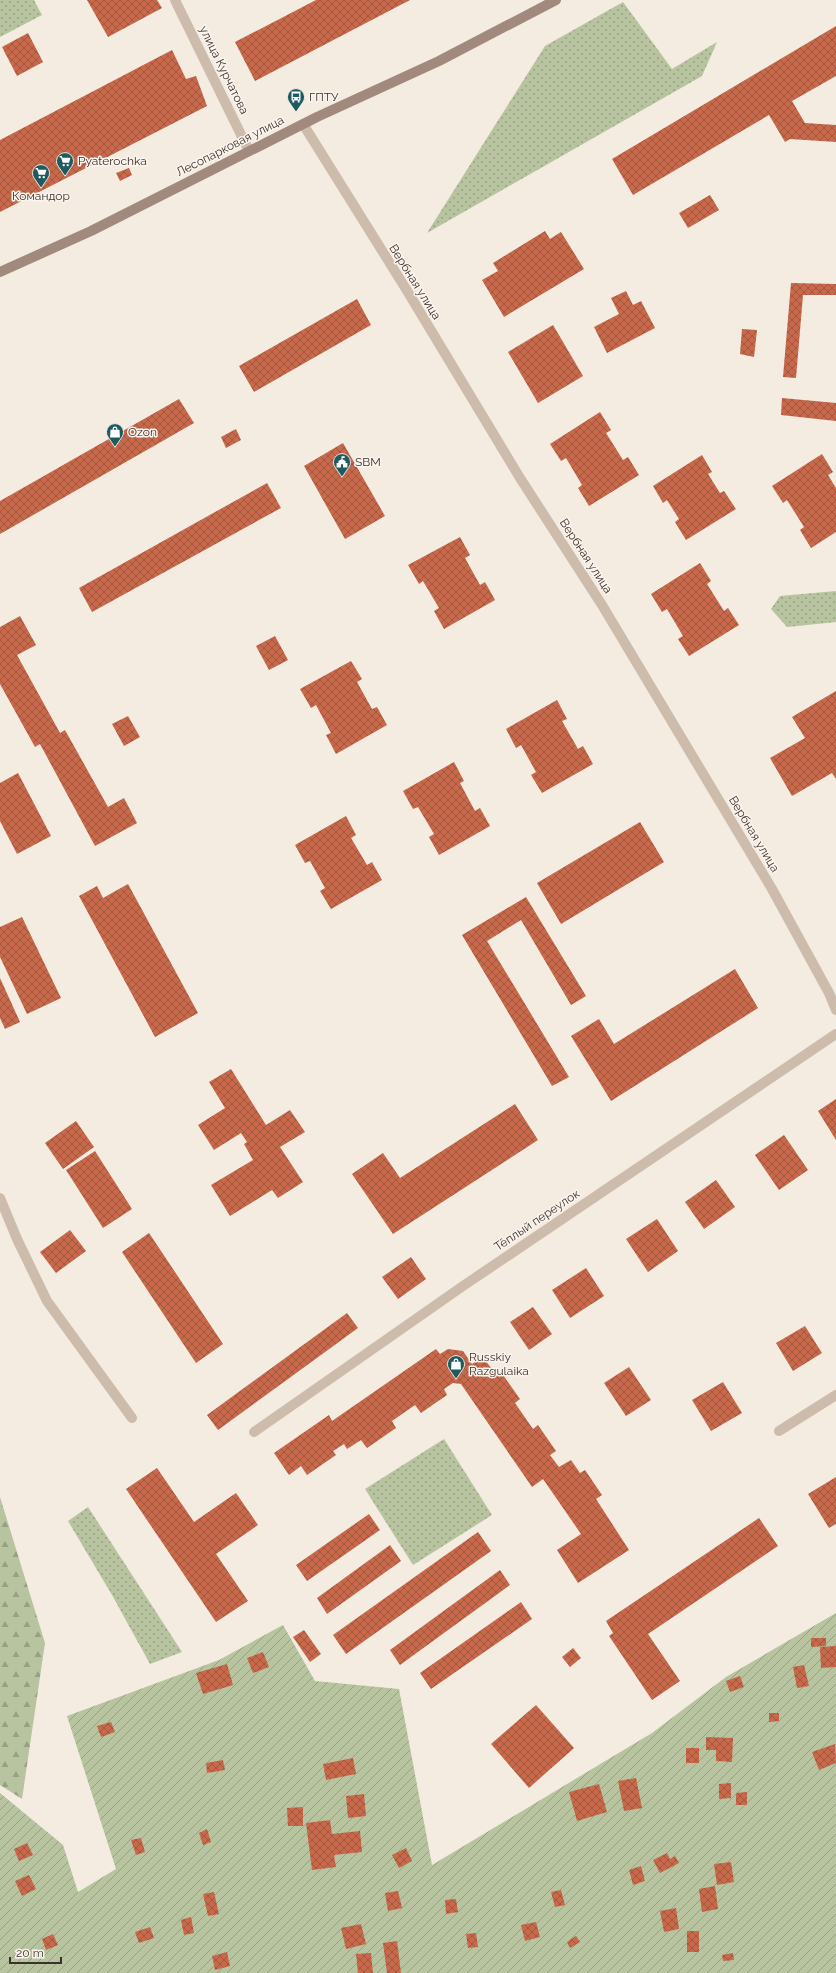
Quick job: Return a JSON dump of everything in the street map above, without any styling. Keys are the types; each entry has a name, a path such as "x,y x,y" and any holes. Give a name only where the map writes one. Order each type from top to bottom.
{"main road":[{"name":"Лесопарковая улица","path":"0,272 91,230 303,124 439,61 556,0"}],"street":[{"name":"улица Курчатова","path":"175,0 249,151"},
{"name":"Вербная улица","path":"303,124 406,289 520,478 606,611 772,889 829,993 836,1010"},
{"name":"Тёплый переулок","path":"254,1432 462,1286 836,1034"},
{"path":"0,1198 17,1239 47,1300 132,1418"},
{"path":"779,1431 836,1395"}],"green space":[{"path":"0,0 34,0 42,15 0,37"},
{"path":"623,2 672,69 717,42 702,76 427,233 545,46"},
{"path":"836,591 836,622 787,627 771,609 780,596"},
{"path":"444,1439 492,1515 413,1565 365,1489"},
{"path":"0,1497 45,1643 22,1799 0,1785"},
{"path":"88,1507 182,1652 150,1664 112,1595 68,1521"},
{"path":"836,1613 836,1973 0,1973 0,1793 63,1845 78,1892 116,1869 67,1716 219,1660 283,1625 315,1681 399,1689 432,1865 652,1733 726,1677"}],"building":[{"path":"87,0 157,0 162,8 108,37"},
{"path":"316,0 410,0 255,81 235,42"},
{"path":"836,26 836,76 792,101 805,123 836,125 836,142 790,139 785,142 769,115 633,195 612,159"},
{"path":"28,33 43,62 17,76 2,47"},
{"path":"172,50 186,79 196,76 207,106 0,212 0,140"},
{"path":"129,168 132,175 120,181 116,173"},
{"path":"710,195 719,210 688,228 679,213"},
{"path":"545,231 550,239 561,232 584,269 504,317 482,280 498,271 493,263"},
{"path":"791,283 836,284 836,295 803,295 796,378 783,377"},
{"path":"626,291 633,305 641,301 655,328 607,353 594,327 619,314 611,298"},
{"path":"357,299 371,325 254,392 239,366"},
{"path":"553,325 583,376 538,403 508,352"},
{"path":"742,329 757,330 754,357 740,354"},
{"path":"782,398 836,403 836,421 781,415"},
{"path":"179,399 194,423 0,534 0,501"},
{"path":"600,412 611,430 606,433 623,460 628,457 639,475 589,506 578,488 582,485 566,458 561,461 550,444"},
{"path":"236,429 241,440 226,448 221,437"},
{"path":"343,443 385,516 345,539 304,466"},
{"path":"822,454 833,472 828,475 836,488 836,532 811,548 800,530 804,527 787,500 783,503 772,486"},
{"path":"702,455 712,472 708,474 720,493 724,491 736,509 686,540 675,522 679,519 667,500 663,503 653,486"},
{"path":"267,483 281,508 92,612 79,588"},
{"path":"460,537 470,555 465,558 480,585 485,582 495,600 444,629 434,611 439,608 423,581 419,584 408,565"},
{"path":"700,563 711,581 707,584 724,611 728,608 739,625 689,656 678,639 683,636 667,609 662,612 651,594"},
{"path":"20,616 36,645 17,655 60,733 65,730 108,807 124,798 137,823 95,846 40,744 35,747 0,684 0,627"},
{"path":"275,636 288,660 269,670 256,646"},
{"path":"351,661 362,679 357,682 372,709 377,707 387,725 336,754 326,735 331,733 316,705 311,708 300,689"},
{"path":"836,691 836,779 832,773 792,796 770,758 805,738 792,717"},
{"path":"557,700 567,719 562,721 578,749 583,746 593,764 542,793 531,775 536,772 521,745 516,748 506,729"},
{"path":"128,716 140,737 124,746 112,724"},
{"path":"454,762 464,781 460,783 475,811 480,808 490,826 439,855 429,837 434,834 418,807 413,809 403,791"},
{"path":"18,773 51,836 17,854 0,821 0,783"},
{"path":"346,816 356,835 351,838 367,865 372,862 382,880 331,909 320,891 325,888 310,861 305,863 295,845"},
{"path":"640,822 664,862 561,924 537,883"},
{"path":"128,884 198,1013 155,1037 79,896 97,886 103,898"},
{"path":"526,897 586,996 571,1005 521,920 487,941 569,1077 552,1086 462,935"},
{"path":"22,917 61,998 27,1014 0,957 0,927"},
{"path":"735,969 758,1008 611,1101 571,1036 599,1019 614,1044"},
{"path":"0,978 20,1022 5,1029 0,1018"},
{"path":"231,1069 266,1125 290,1110 305,1132 280,1147 303,1182 278,1198 272,1190 230,1216 211,1185 253,1160 244,1144 247,1142 241,1133 214,1150 198,1125 225,1108 209,1082"},
{"path":"836,1099 836,1140 818,1111"},
{"path":"515,1104 538,1140 393,1234 352,1174 383,1153 400,1178"},
{"path":"76,1121 94,1147 63,1169 45,1143"},
{"path":"784,1135 808,1170 779,1190 755,1155"},
{"path":"95,1151 132,1209 103,1228 66,1170"},
{"path":"716,1180 735,1207 704,1229 685,1202"},
{"path":"657,1219 678,1251 648,1272 626,1239"},
{"path":"70,1230 86,1251 56,1273 40,1252"},
{"path":"149,1233 223,1344 196,1363 122,1252"},
{"path":"411,1257 426,1279 398,1299 382,1277"},
{"path":"586,1268 604,1296 570,1318 552,1290"},
{"path":"533,1307 552,1334 529,1350 510,1322"},
{"path":"347,1313 358,1328 218,1430 207,1415"},
{"path":"805,1326 822,1353 793,1371 776,1343"},
{"path":"436,1349 440,1354 448,1349 463,1351 472,1364 483,1357 496,1375 501,1372 520,1399 515,1403 533,1429 538,1425 556,1451 550,1455 559,1467 571,1460 580,1473 585,1470 602,1495 596,1499 629,1550 578,1583 557,1550 581,1534 543,1479 532,1487 461,1384 453,1383 444,1389 447,1395 421,1413 415,1405 392,1421 396,1428 367,1448 361,1440 347,1449 344,1444 333,1451 336,1455 307,1475 301,1466 289,1475 274,1453 329,1415 332,1421"},
{"path":"629,1367 651,1400 626,1416 604,1383"},
{"path":"723,1382 742,1413 711,1431 692,1400"},
{"path":"157,1468 194,1522 236,1493 258,1525 216,1554 248,1601 216,1622 126,1489"},
{"path":"836,1477 836,1524 829,1528 808,1494"},
{"path":"369,1514 380,1530 307,1581 296,1565"},
{"path":"759,1518 778,1546 648,1634 680,1681 652,1700 609,1636 613,1633 606,1621"},
{"path":"478,1532 491,1551 346,1654 333,1635"},
{"path":"390,1545 401,1561 327,1614 317,1598"},
{"path":"500,1570 510,1585 400,1665 390,1650"},
{"path":"521,1602 532,1619 431,1689 420,1673"},
{"path":"304,1630 321,1654 310,1662 293,1637"},
{"path":"811,1638 826,1638 826,1646 811,1647"},
{"path":"836,1646 836,1667 821,1668 820,1647"},
{"path":"573,1648 581,1658 570,1667 562,1657"},
{"path":"263,1652 269,1667 253,1673 247,1658"},
{"path":"227,1664 233,1685 203,1694 196,1673"},
{"path":"804,1665 809,1686 797,1688 793,1667"},
{"path":"740,1676 744,1687 730,1692 726,1681"},
{"path":"536,1705 574,1748 529,1788 491,1744"},
{"path":"769,1713 779,1713 779,1721 769,1722"},
{"path":"111,1722 115,1732 101,1737 97,1726"},
{"path":"706,1737 733,1738 732,1762 716,1761 716,1750 706,1750"},
{"path":"835,1744 836,1763 819,1770 812,1752"},
{"path":"686,1748 699,1748 699,1763 686,1763"},
{"path":"353,1758 356,1774 326,1780 323,1764"},
{"path":"223,1760 225,1770 207,1773 206,1763"},
{"path":"636,1778 642,1808 624,1811 618,1781"},
{"path":"731,1783 731,1798 719,1799 719,1784"},
{"path":"599,1784 607,1812 577,1821 569,1792"},
{"path":"747,1792 747,1805 736,1805 736,1793"},
{"path":"364,1794 366,1816 348,1818 346,1796"},
{"path":"303,1807 303,1826 288,1826 287,1808"},
{"path":"330,1820 332,1834 360,1831 362,1852 334,1855 336,1867 312,1870 306,1823"},
{"path":"207,1829 211,1842 203,1845 199,1833"},
{"path":"141,1838 145,1852 136,1855 131,1840"},
{"path":"27,1843 33,1855 19,1861 14,1849"},
{"path":"406,1848 412,1861 399,1868 392,1855"},
{"path":"667,1853 670,1859 675,1856 679,1863 660,1873 653,1860"},
{"path":"731,1862 734,1882 717,1885 714,1864"},
{"path":"641,1866 645,1881 633,1885 629,1870"},
{"path":"29,1875 36,1889 22,1896 15,1881"},
{"path":"715,1886 718,1909 702,1912 699,1889"},
{"path":"561,1890 565,1905 555,1907 551,1892"},
{"path":"398,1891 402,1908 388,1911 385,1893"},
{"path":"214,1892 219,1914 208,1916 203,1894"},
{"path":"456,1899 458,1912 446,1914 445,1900"},
{"path":"676,1908 679,1929 664,1932 660,1911"},
{"path":"191,1917 194,1933 184,1935 181,1920"},
{"path":"536,1922 540,1937 525,1941 521,1925"},
{"path":"361,1924 366,1944 346,1949 341,1928"},
{"path":"150,1927 154,1938 139,1943 135,1932"},
{"path":"687,1931 699,1931 699,1952 687,1952"},
{"path":"476,1933 478,1947 468,1948 466,1934"},
{"path":"53,1934 58,1945 46,1950 42,1939"},
{"path":"576,1936 580,1942 570,1948 567,1942"},
{"path":"397,1941 401,1973 387,1973 383,1943"},
{"path":"227,1952 230,1966 215,1970 212,1956"},
{"path":"371,1953 373,1973 358,1973 356,1954"},
{"path":"733,1953 734,1960 723,1961 722,1955"}],"place":[{"name":"ГПТУ","path":"296,112"},
{"name":"Pyaterochka","path":"65,176"},
{"name":"Командор","path":"41,188"},
{"name":"Ozon","path":"115,447"},
{"name":"SBM","path":"342,477"},
{"name":"Russkiy Razgulaika","path":"456,1379"}]}
